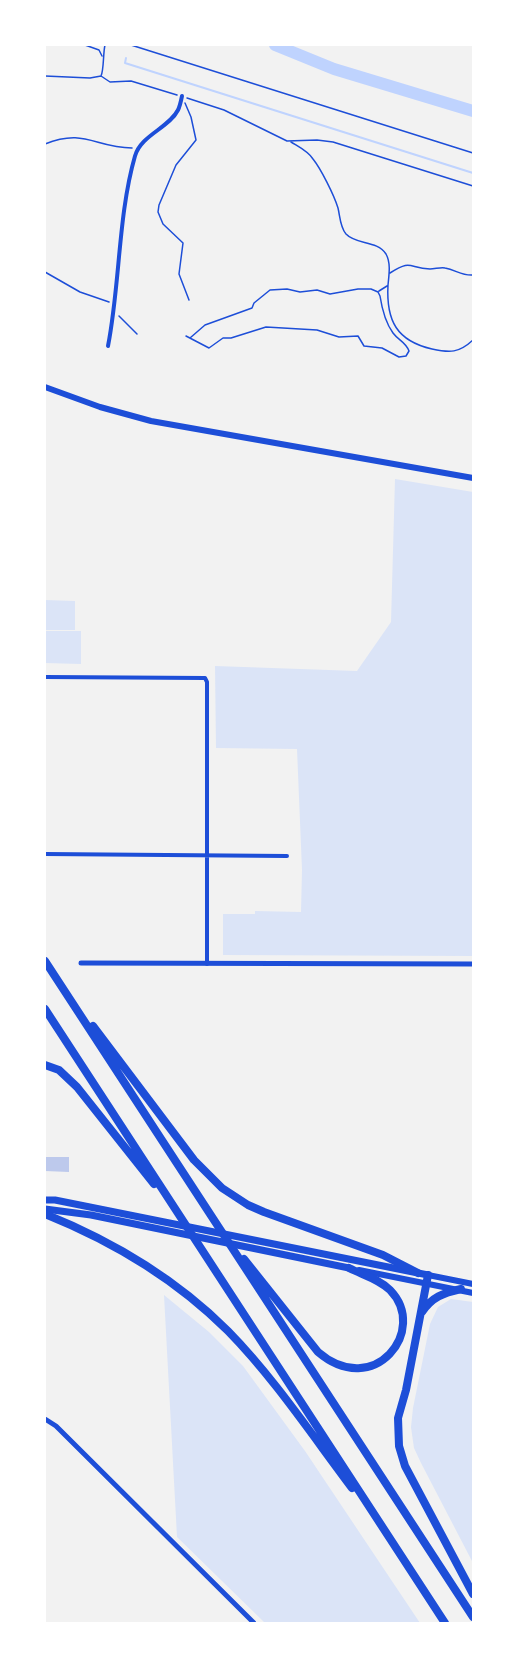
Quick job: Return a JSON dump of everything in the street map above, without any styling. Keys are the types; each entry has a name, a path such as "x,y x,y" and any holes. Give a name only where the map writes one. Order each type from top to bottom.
{"highway":[{"path":"47,963 473,1617"},
{"path":"47,963 176,1138 222,1188 264,1212 383,1255 418,1273"},
{"path":"45,1009 446,1623"},
{"path":"45,1065 59,1070 77,1087 185,1223"},
{"path":"45,1214 64,1221 135,1258 169,1281 222,1326 269,1378 397,1547"},
{"path":"215,1223 318,1352 328,1361 342,1367 365,1369 378,1364 397,1344 403,1324 402,1315 391,1291 381,1282 350,1268"},
{"path":"428,1279 398,1418 399,1446 405,1466 473,1594"},
{"path":"420,1316 437,1296 461,1289"}],"main road":[{"path":"45,387 100,407 151,421 473,478"},
{"path":"45,1200 55,1200 418,1273 428,1279 473,1293"},
{"path":"45,1209 161,1228 350,1268 473,1284"}],"street":[{"path":"108,346 129,186 138,148 173,117 179,109 182,96"},
{"path":"45,677 205,678 207,694 207,964"},
{"path":"45,854 286,856"},
{"path":"81,963 473,964"},
{"path":"45,1419 56,1426 254,1623"}],"path":[{"path":"85,45 99,50 103,57"},
{"path":"101,76 105,45"},
{"path":"131,45 473,153"},
{"path":"45,76 90,78 101,76 110,82 131,81 224,110 291,141 314,159 337,206 344,232 349,237 380,247 388,260 390,273 388,305 393,321 401,334 411,343 447,353 456,352 473,340"},
{"path":"182,96 191,117 196,140 176,165 158,212 163,224 183,243 179,274 189,300"},
{"path":"45,144 61,138 81,137 111,146 138,148"},
{"path":"291,141 333,142 473,186"},
{"path":"390,273 401,266 410,264 428,269 445,268 464,276 473,275"},
{"path":"45,272 80,292 109,302 113,310 137,334"},
{"path":"378,292 388,285"},
{"path":"186,336 209,348 223,338 231,338 266,327 317,330 339,337 355,335 364,346 382,348 399,357 409,353 407,346 389,328 378,292 371,289 330,294 317,290 300,292 270,290 254,303 252,308 205,325 190,338"},
{"path":"407,346 411,343"}],"shaded area":[{"path":"395,479 473,492 473,956 223,955 223,914 255,914 255,911 301,912 302,870 297,749 216,748 215,666 357,671 391,622"},
{"path":"45,600 75,601 75,630 45,630"},
{"path":"45,631 81,631 81,664 45,663"},
{"path":"164,1295 209,1332 243,1366 305,1451 420,1623 265,1623 177,1537"},
{"path":"451,1299 473,1302 473,1563 414,1448 411,1427 430,1324 438,1307"}],"building":[{"path":"45,1157 69,1157 69,1172 45,1171"}],"waterway":[{"path":"275,45 334,69 473,111"},
{"path":"126,58 125,63 473,173"}]}
